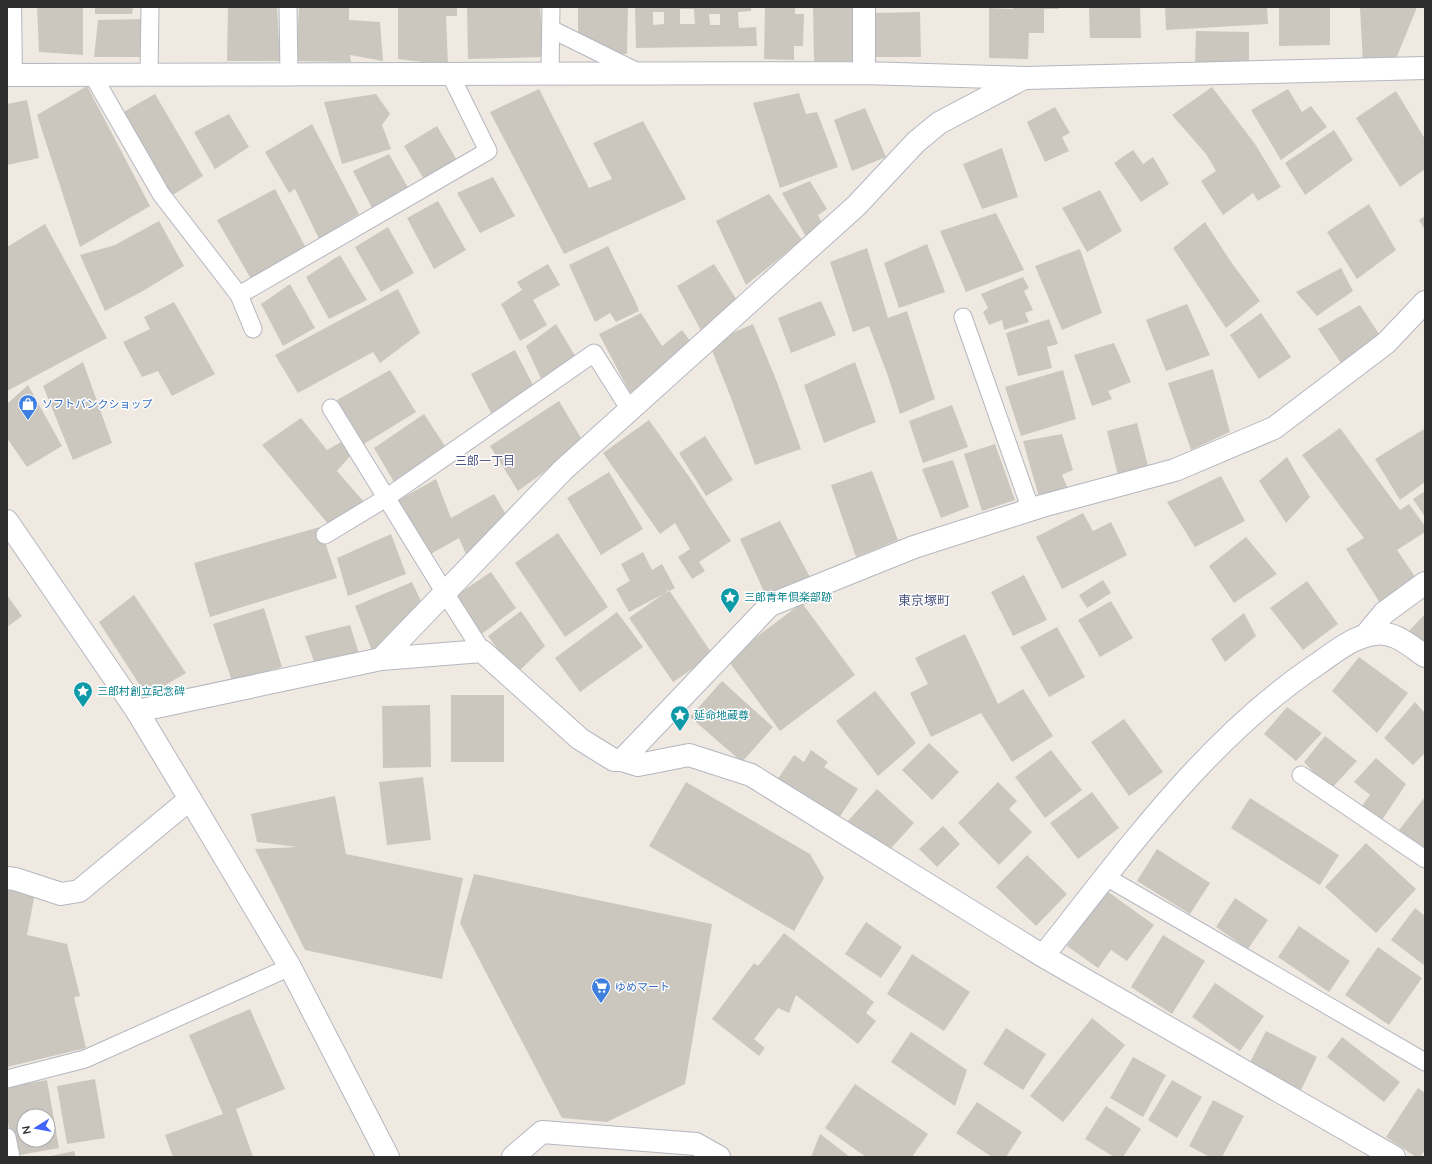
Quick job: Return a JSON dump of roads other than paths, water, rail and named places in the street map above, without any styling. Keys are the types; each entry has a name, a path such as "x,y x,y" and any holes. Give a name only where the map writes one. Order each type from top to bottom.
{"street":[{"path":"10,7 9,75 864,73 1025,78 1425,68"},
{"path":"864,7 864,73"},
{"path":"381,659 563,470 856,206 916,142 939,123 1025,78"},
{"path":"622,760 770,604 914,547 1042,506 1175,470 1274,428 1386,343 1425,302"},
{"path":"7,521 137,711 190,799 290,967 388,1157"},
{"path":"1365,636 1384,613 1425,583"},
{"path":"1042,956 1155,815 1224,741 1291,682 1356,638 1365,636 1376,634 1396,636 1425,656"},
{"path":"137,711 381,659 482,651 580,739 614,760 622,760 638,764 689,755 751,775 1042,956 1394,1157"},
{"path":"7,878 15,879 61,894 79,891 190,799"},
{"path":"513,1157 542,1132 696,1144 719,1157"}],"lane":[{"path":"149,75 150,7"},
{"path":"288,7 289,74"},
{"path":"550,74 551,7"},
{"path":"551,29 642,74"},
{"path":"92,74 161,194 239,295 253,329"},
{"path":"239,295 488,151 450,74"},
{"path":"963,317 1031,510"},
{"path":"325,535 386,498 594,353 630,410"},
{"path":"331,408 444,593 482,651"},
{"path":"1301,775 1425,859"},
{"path":"1106,877 1425,1062"},
{"path":"7,1079 85,1059 290,967"},
{"path":"7,1137 11,1157"}],"place":[{"name":"ソフトバンクショップ","path":"28,421"},
{"name":"三郎青年倶楽部跡","path":"730,614"},
{"name":"三郎村創立記念碑","path":"83,708"},
{"name":"延命地蔵尊","path":"680,732"},
{"name":"ゆめマート","path":"601,1004"}],"district":[{"name":"三郎一丁目","path":"485,461"},
{"name":"東京塚町","path":"924,600"}]}
